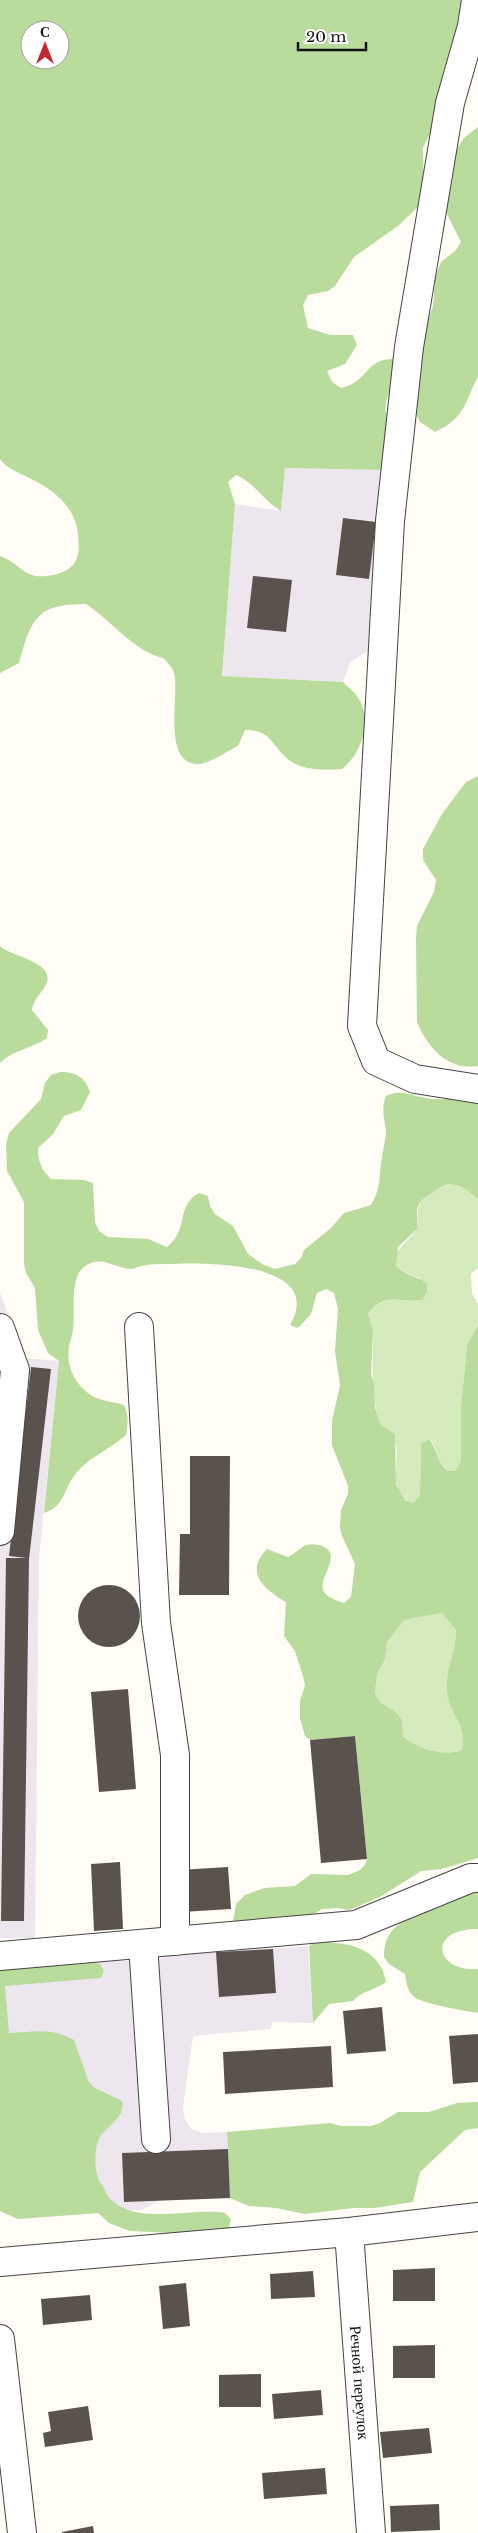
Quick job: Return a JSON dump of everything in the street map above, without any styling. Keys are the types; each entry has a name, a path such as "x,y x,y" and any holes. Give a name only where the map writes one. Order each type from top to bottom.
{"street":[{"path":"476,0 472,26 450,103 408,356 390,521 362,1026 376,1061 414,1079 478,1089"},
{"path":"138,1327 156,1623 175,1755 175,1941"},
{"path":"0,1328 15,1370 0,1531"},
{"path":"0,1956 356,1925 471,1878 478,1878"},
{"path":"143,1944 156,2139"},
{"path":"0,2262 348,2232 478,2216"},
{"name":"Речной переулок","path":"348,2232 371,2533"},
{"path":"0,2339 22,2533"}],"shaded area":[{"path":"285,468 383,470 372,648 350,663 343,682 222,676 235,504 281,511"},
{"path":"0,1292 24,1358 59,1361 39,1558 35,1938 0,1938 0,1413 5,1366 0,1352"},
{"path":"308,1946 313,2023 273,2022 270,2029 193,2036 183,2107 185,2119 191,2129 202,2133 227,2132 230,2198 158,2201 142,2210 18,2219 0,2036 0,1965 109,1957 119,1961 156,1961 166,1955"}],"green space":[{"path":"0,0 468,0 433,127 423,148 424,195 420,205 398,226 354,257 335,286 328,291 308,295 303,305 308,328 330,335 353,335 357,345 345,364 327,371 332,382 341,388 350,385 371,367 384,360 393,359 399,369 387,398 385,410 391,423 383,470 285,468 281,511 243,478 236,475 228,482 235,504 222,676 343,682 359,699 365,717 365,727 360,746 355,755 342,769 323,770 298,765 285,757 267,736 262,733 245,730 238,746 199,764 187,761 180,753 176,741 174,727 175,683 174,673 170,665 163,658 142,649 132,642 86,604 56,607 46,611 33,625 19,663 0,673 0,556 29,574 47,576 61,573 72,566 78,556 79,546 77,526 68,508 62,501 47,488 9,468 0,459"},
{"path":"478,127 478,377 459,415 445,427 435,432 420,422 415,412 423,334 433,306 435,278 441,262 456,250 461,242 442,204 454,153 464,138"},
{"path":"478,776 478,1066 467,1067 457,1065 440,1056 427,1041 417,1022 416,938 417,926 434,892 436,880 423,860 423,849 442,814 466,782"},
{"path":"0,946 38,964 44,969 47,975 46,986 35,1001 32,1010 48,1030 47,1038 11,1055 0,1063"},
{"path":"60,1072 75,1074 83,1079 90,1092 81,1110 64,1116 53,1134 38,1148 39,1161 51,1179 84,1180 93,1183 95,1222 99,1231 108,1237 148,1239 167,1247 174,1240 178,1232 187,1204 199,1193 208,1196 210,1206 215,1214 233,1226 248,1254 264,1265 275,1269 295,1264 301,1258 304,1250 331,1228 344,1213 371,1205 378,1188 386,1137 383,1109 386,1096 404,1093 428,1099 478,1097 478,1199 461,1187 450,1184 438,1189 421,1201 417,1209 418,1228 398,1247 396,1265 399,1269 427,1284 427,1292 422,1300 386,1300 380,1302 368,1314 373,1331 371,1375 374,1383 375,1408 381,1425 395,1434 396,1485 405,1500 413,1503 420,1495 421,1444 429,1439 441,1464 447,1471 455,1471 461,1461 461,1407 467,1345 478,1325 478,1858 442,1869 421,1871 380,1897 349,1910 337,1908 322,1909 304,1920 238,1925 233,1922 236,1904 245,1895 264,1888 295,1886 311,1874 348,1875 360,1870 365,1865 367,1859 355,1736 310,1740 305,1736 300,1718 300,1701 305,1685 295,1651 284,1636 286,1602 264,1586 257,1573 260,1558 267,1549 288,1557 304,1546 319,1545 327,1549 331,1559 324,1579 324,1592 331,1598 344,1603 351,1597 355,1564 340,1528 341,1510 348,1494 348,1486 332,1445 332,1420 340,1386 335,1351 338,1309 334,1293 326,1289 317,1293 311,1314 298,1328 290,1325 297,1304 291,1288 277,1277 256,1270 231,1266 185,1263 148,1265 131,1269 96,1262 84,1267 79,1273 74,1290 74,1321 69,1348 69,1365 76,1380 87,1392 94,1397 124,1405 128,1420 126,1435 79,1470 56,1507 44,1513 59,1361 48,1353 38,1330 35,1288 26,1273 24,1264 24,1202 7,1171 6,1144 9,1133 41,1099 45,1083 51,1075","holes":["442,1613 456,1630 447,1691 448,1699 460,1724 463,1740 462,1750 448,1753 423,1748 409,1741 403,1736 402,1720 397,1713 380,1702 375,1693 377,1674 385,1659 387,1642 404,1620"]},
{"path":"453,1184 478,1199 478,1268 471,1274 472,1294 478,1304 478,1325 467,1345 461,1407 461,1461 455,1471 447,1471 441,1464 430,1439 421,1444 420,1495 413,1503 402,1497 397,1488 396,1443 391,1433 381,1425 377,1415 373,1384 373,1341 368,1314 381,1302 387,1300 422,1300 420,1278 397,1267 394,1262 395,1256 418,1228 418,1210 424,1197 436,1189"},
{"path":"442,1613 456,1630 447,1691 451,1706 460,1725 463,1740 462,1750 448,1753 423,1748 409,1741 403,1736 402,1720 397,1713 380,1702 375,1693 377,1674 385,1659 387,1642 404,1620"},
{"path":"478,1884 478,1929 461,1931 450,1936 444,1942 442,1950 445,1958 453,1964 464,1968 478,1969 478,2013 444,2007 418,1999 409,1991 405,1974 389,1964 384,1957 388,1937 399,1924 445,1904"},
{"path":"315,1942 338,1943 360,1948 377,1961 383,1970 386,1982 360,1995 353,2001 329,2004 313,2023 309,1946"},
{"path":"75,1959 100,1964 104,1971 101,1978 5,1986 9,2033 50,2032 58,2033 74,2040 88,2080 93,2087 122,2101 121,2113 118,2118 101,2135 98,2141 95,2158 99,2181 107,2195 118,2205 131,2211 146,2214 225,2213 231,2219 229,2228 207,2229 192,2234 130,2231 109,2223 98,2213 18,2219 0,2211 0,1965"},
{"path":"478,2102 478,2128 465,2130 420,2172 413,2202 375,2208 353,2208 305,2214 276,2208 249,2206 230,2198 227,2132 330,2123 341,2126 371,2126 398,2112 429,2112 457,2103"}],"building":[{"path":"343,518 376,522 369,579 336,575"},
{"path":"253,576 292,580 286,632 247,628"},
{"path":"31,1367 51,1369 29,1559 24,1921 1,1921 6,1558 27,1558 9,1556"},
{"path":"190,1456 230,1456 229,1595 179,1595 180,1534 190,1534"},
{"path":"109,1585 121,1587 131,1594 138,1604 140,1616 138,1628 131,1638 121,1645 109,1647 97,1645 87,1638 80,1628 78,1616 80,1604 87,1594 97,1587"},
{"path":"128,1689 136,1789 99,1792 91,1692"},
{"path":"355,1736 367,1859 321,1863 310,1740"},
{"path":"120,1862 123,1929 94,1931 91,1864"},
{"path":"228,1867 231,1909 182,1912 179,1870"},
{"path":"273,1949 276,1993 219,1997 216,1952"},
{"path":"382,2007 386,2051 347,2054 343,2011"},
{"path":"478,2034 478,2082 453,2084 449,2036"},
{"path":"331,2046 333,2087 225,2094 223,2052"},
{"path":"228,2149 230,2198 124,2202 122,2153"},
{"path":"435,2268 435,2301 393,2301 393,2270"},
{"path":"313,2271 315,2297 271,2299 270,2274"},
{"path":"186,2283 190,2326 163,2329 159,2286"},
{"path":"90,2295 92,2320 43,2325 41,2299"},
{"path":"435,2345 435,2378 393,2378 393,2346"},
{"path":"261,2374 261,2407 219,2407 219,2375"},
{"path":"321,2390 323,2415 274,2419 272,2394"},
{"path":"88,2406 93,2440 45,2447 43,2433 51,2431 48,2412"},
{"path":"429,2428 432,2453 383,2458 380,2432"},
{"path":"325,2468 327,2494 264,2499 262,2473"},
{"path":"439,2504 440,2530 391,2532 390,2506"},
{"path":"93,2526 94,2533 62,2533 62,2532"}]}
